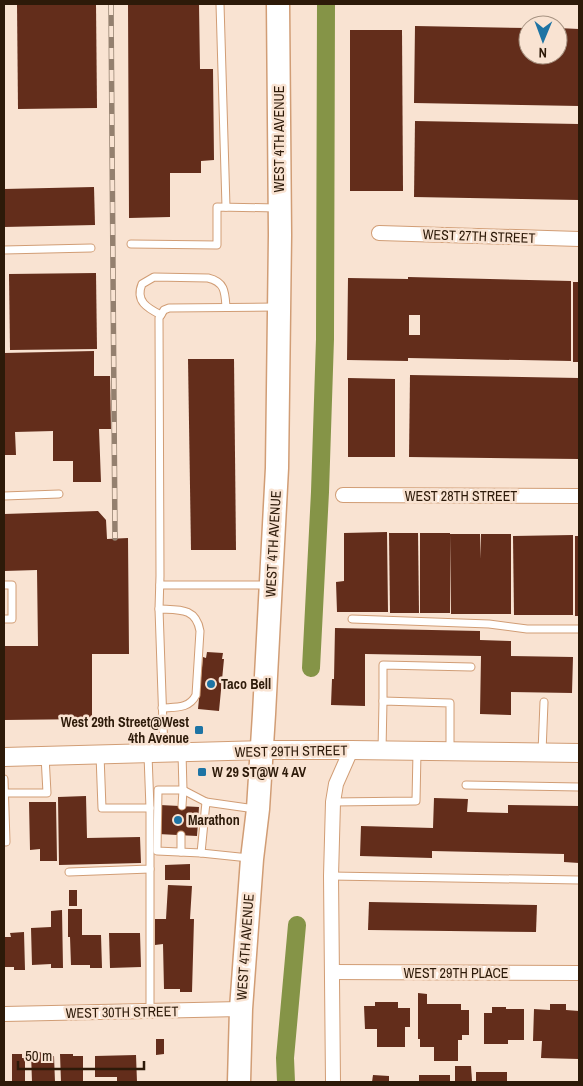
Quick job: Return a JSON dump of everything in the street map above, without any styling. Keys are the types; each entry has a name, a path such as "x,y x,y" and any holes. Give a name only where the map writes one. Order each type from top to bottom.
{"main road":[{"name":"WEST 4TH AVENUE","path":"239,1082 240,1009 252,858 258,809 277,468 279,307 278,4"}],"street":[{"name":"WEST 27TH STREET","path":"379,234 579,239"},
{"name":"WEST 28TH STREET","path":"343,495 579,496"},
{"name":"WEST 29TH STREET","path":"4,757 262,750 579,753"},
{"path":"332,1082 331,876 333,802 336,784 351,750"},
{"name":"WEST 29TH PLACE","path":"332,972 579,973"},
{"name":"WEST 30TH STREET","path":"4,1014 240,1009"}],"lane":[{"path":"220,4 226,207"},
{"path":"131,244 217,245 217,207 279,208"},
{"path":"4,250 92,248"},
{"path":"161,315 149,309 143,303 140,296 139,290 142,284 154,277 216,279 221,283 225,292 226,307"},
{"path":"150,1011 150,808 162,708 159,609 159,318 164,310 169,308 279,307"},
{"path":"4,496 59,494"},
{"path":"4,585 12,585 12,619 4,619"},
{"path":"160,585 271,585"},
{"path":"159,609 187,611 194,616 199,624 200,631 196,695 194,700 185,706 162,708"},
{"path":"352,619 489,624 527,629 579,629"},
{"path":"382,750 382,665 471,667"},
{"path":"383,701 450,703 450,752"},
{"path":"542,752 544,702"},
{"path":"333,802 416,800 417,751"},
{"path":"182,753 182,806"},
{"path":"100,755 102,808 150,808"},
{"path":"4,793 47,793 45,756"},
{"path":"4,779 6,842"},
{"path":"466,785 579,787"},
{"path":"252,858 156,851 158,790 183,790 206,802 258,809"},
{"path":"201,853 206,802"},
{"path":"181,835 181,852"},
{"path":"69,872 150,869"},
{"path":"331,876 579,880"}],"building":[{"path":"17,4 96,4 97,108 18,109"},
{"path":"128,4 199,4 200,69 213,69 214,160 201,161 201,173 170,173 170,217 129,218"},
{"path":"415,26 518,28 518,65 568,65 568,28 579,29 579,106 414,103"},
{"path":"350,30 402,30 403,191 350,191"},
{"path":"415,121 579,124 579,200 414,197"},
{"path":"94,187 95,225 4,227 4,189"},
{"path":"96,273 97,349 10,350 9,274"},
{"path":"408,277 571,281 571,361 408,358 408,361 347,360 348,278 408,279","holes":["409,315 420,315 420,335 409,335"]},
{"path":"573,282 579,282 579,362 573,362"},
{"path":"94,351 94,376 110,376 111,429 99,429 101,482 73,482 73,461 53,461 53,431 15,432 16,455 4,455 4,353"},
{"path":"188,359 234,359 236,550 191,550"},
{"path":"410,375 579,378 579,459 409,457"},
{"path":"348,378 395,379 395,457 348,457"},
{"path":"98,511 106,520 107,539 128,538 129,654 92,654 92,719 4,720 4,646 38,646 37,570 4,571 4,514"},
{"path":"387,532 388,612 337,612 336,582 344,581 344,533"},
{"path":"389,533 418,533 419,613 390,613"},
{"path":"420,533 450,533 450,613 420,613"},
{"path":"450,534 480,534 481,559 481,534 511,534 511,614 451,614"},
{"path":"573,535 573,615 514,615 513,536"},
{"path":"575,536 579,536 579,616 575,616"},
{"path":"335,628 480,631 480,640 511,641 511,656 573,657 572,693 511,692 511,715 480,714 481,656 365,654 365,706 331,705 332,679 334,679"},
{"name":"Taco Bell","path":"207,652 223,653 219,711 198,709 203,657 206,658"},
{"path":"86,796 87,838 140,837 141,863 59,865 58,797"},
{"path":"434,798 468,799 467,812 508,813 508,805 579,806 579,863 564,862 564,854 432,851 432,858 360,856 361,826 433,828"},
{"path":"29,802 56,802 57,861 40,861 40,849 30,850"},
{"name":"Marathon","path":"160,805 199,807 197,836 158,834"},
{"path":"190,864 190,880 165,880 165,865"},
{"path":"168,885 192,886 190,919 194,919 192,992 180,992 180,989 164,989 163,944 155,945 155,919 166,919"},
{"path":"69,890 77,890 77,906 69,906"},
{"path":"369,902 537,905 536,932 368,930"},
{"path":"68,909 82,909 82,935 101,935 102,968 90,968 90,965 71,965"},
{"path":"62,910 63,968 51,968 51,964 32,965 31,928 51,927 51,911"},
{"path":"24,932 25,970 14,970 14,967 4,967 4,937 11,937 10,933"},
{"path":"109,933 140,933 141,967 110,968"},
{"path":"418,993 427,994 427,1004 461,1004 461,1010 469,1010 469,1035 462,1035 462,1040 458,1040 458,1061 434,1061 434,1047 420,1047 420,1039 418,1039"},
{"path":"375,1002 398,1002 398,1008 410,1008 410,1027 405,1027 405,1047 377,1047 377,1029 365,1029 364,1006 375,1006"},
{"path":"550,1004 566,1004 566,1010 579,1011 579,1059 541,1058 542,1041 533,1041 534,1009 550,1010"},
{"path":"492,1007 524,1009 524,1040 508,1040 508,1044 484,1044 484,1013 492,1013"},
{"path":"156,1039 164,1039 164,1054 156,1055"},
{"path":"44,1052 44,1057 54,1056 55,1082 32,1082 31,1053"},
{"path":"12,1054 22,1054 22,1058 25,1058 25,1082 12,1082"},
{"path":"60,1054 83,1056 83,1082 61,1082"},
{"path":"136,1055 137,1082 117,1082 117,1077 95,1077 95,1056"},
{"path":"455,1066 471,1066 472,1081 455,1081"},
{"path":"476,1072 507,1072 507,1082 476,1082"},
{"path":"373,1075 389,1076 389,1082 372,1082"},
{"path":"419,1075 450,1075 450,1082 419,1082"}],"waterway":[{"path":"311,668 320,492 325,339 326,4"},
{"path":"286,1082 285,1058 297,925"}],"railway":[{"path":"111,4 115,538"}],"place":[{"name":"Taco Bell","path":"211,684"},
{"name":"West 29th Street@West 4th Avenue","path":"199,730"},
{"name":"W 29 ST@W 4 AV","path":"202,772"},
{"name":"Marathon","path":"178,820"}]}
